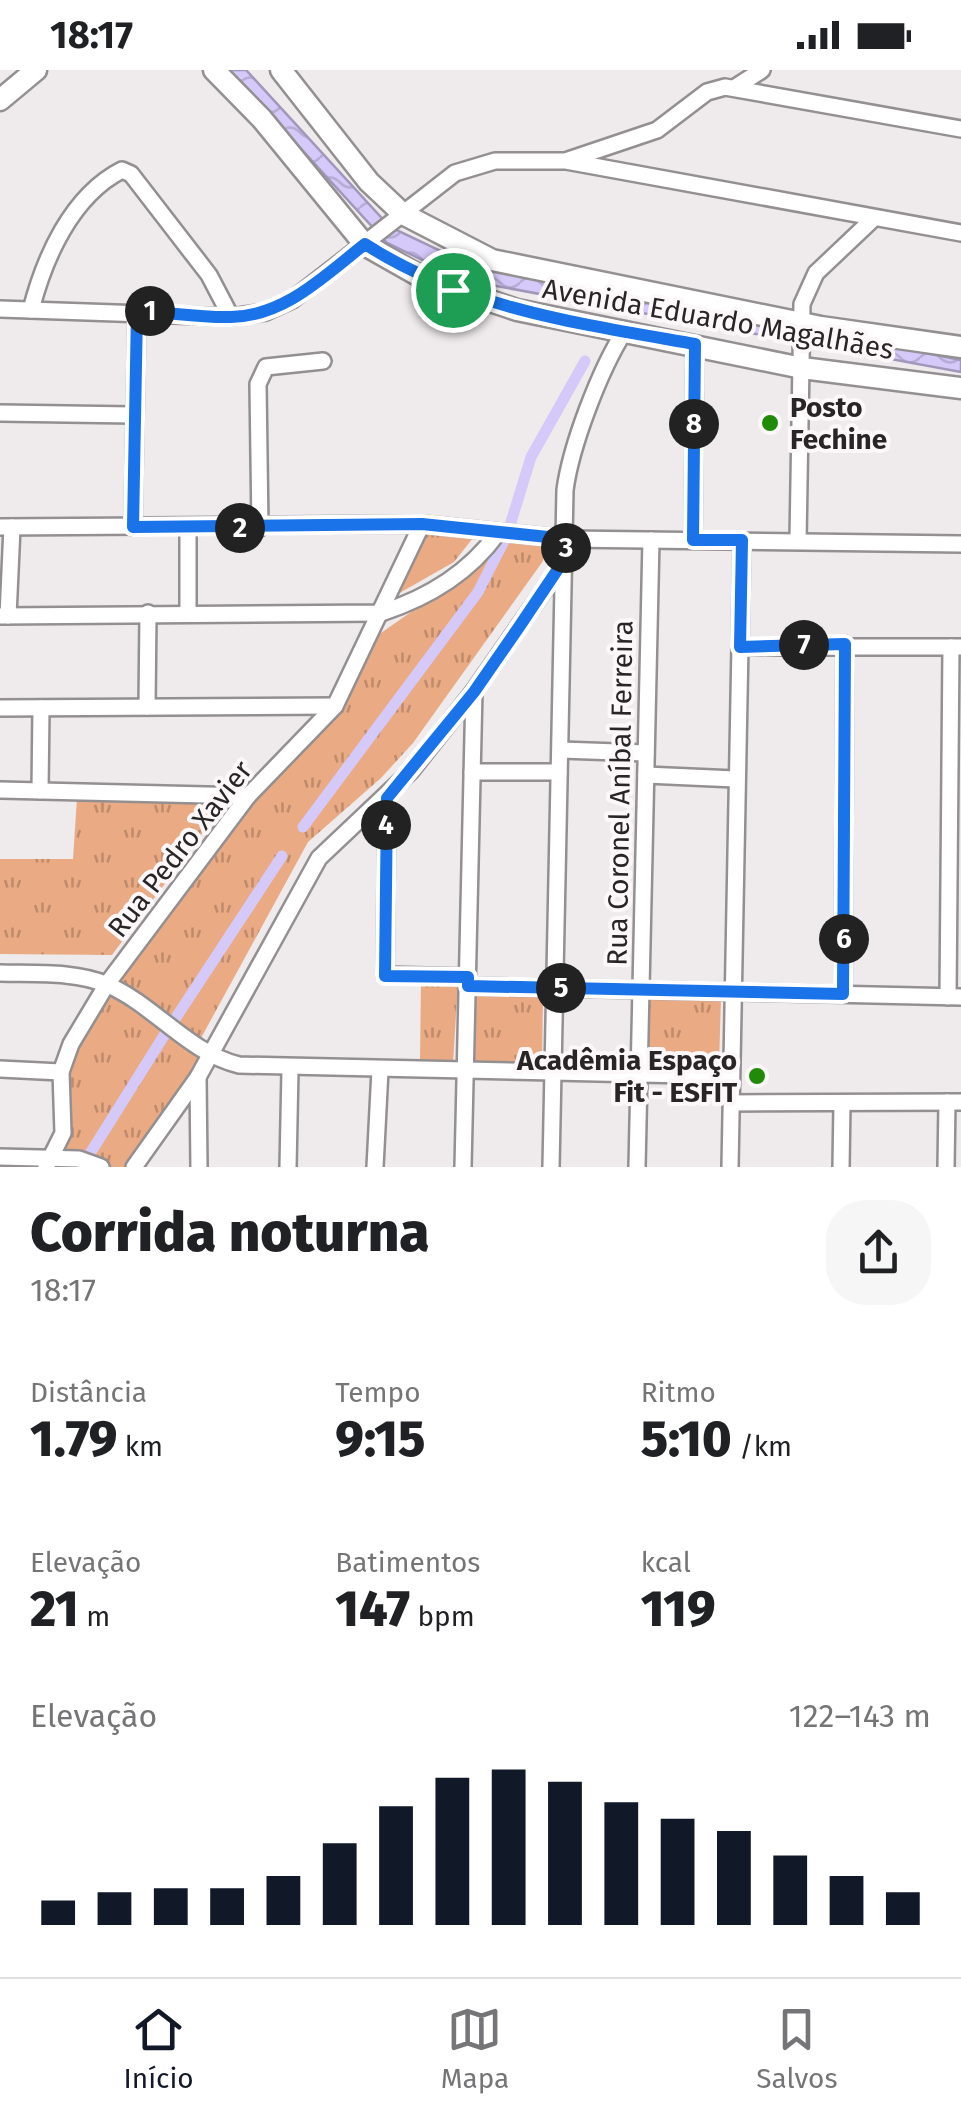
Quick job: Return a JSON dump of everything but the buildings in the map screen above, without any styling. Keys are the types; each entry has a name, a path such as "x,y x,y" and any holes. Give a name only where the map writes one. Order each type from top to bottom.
{"main road":[{"path":"0,100 36,70"},
{"name":"Avenida Eduardo Magalhães","path":"214,70 262,120 322,196 398,266 484,301 624,332 961,388"},
{"name":"Avenida Eduardo Magalhães","path":"281,70 356,166 403,214 450,242 512,266 802,326 961,347"}],"street":[{"path":"734,88 762,70"},
{"path":"566,161 657,130 707,92 734,88 961,129"},
{"path":"0,310 137,311 230,317 266,312 292,300 433,187 474,166 517,159 566,161 961,234"},
{"path":"31,310 52,247 80,208 122,170 131,174 148,194 209,275 230,317"},
{"path":"798,541 802,304 816,273 872,220"},
{"path":"133,527 137,311"},
{"path":"551,1167 568,470 611,352 624,332"},
{"path":"693,540 695,344"},
{"path":"260,528 258,384 266,368 323,362"},
{"path":"0,413 133,415"},
{"path":"497,534 483,553 454,578 410,604 380,613 4,616 6,527 422,524 567,539 961,544"},
{"name":"Rua Pedro Xavier","path":"49,1164 62,1133 61,1072 71,1044 107,984 248,796 335,706 422,524"},
{"path":"188,527 188,613"},
{"name":"Rua Coronel Aníbal Ferreira","path":"637,1167 650,540"},
{"path":"730,1167 742,540"},
{"path":"134,1167 212,1054 319,858 387,798 474,692 564,560"},
{"path":"147,708 148,613"},
{"path":"843,994 845,644"},
{"path":"387,798 385,976 734,995 954,997 956,647 740,647"},
{"path":"463,1167 474,692"},
{"path":"0,708 335,706"},
{"path":"40,790 41,708"},
{"path":"560,750 646,753"},
{"path":"472,772 560,772"},
{"path":"646,776 735,778"},
{"path":"0,790 248,796"},
{"path":"0,973 66,976 107,984 212,1054 239,1066 732,1076"},
{"path":"0,1070 61,1072"},
{"path":"288,1167 290,1070"},
{"path":"376,1167 380,1070"},
{"path":"198,1077 199,1167"},
{"path":"732,1102 954,1102 946,1167"},
{"path":"840,1167 842,1103"},
{"path":"0,1157 49,1164 79,1159 101,1167"}],"green space":[{"path":"420,531 473,538 454,562 389,599"},
{"path":"493,541 545,544 543,561 413,743 381,778 308,842 201,1038 114,983 249,806 340,708 378,635 434,596"},
{"path":"230,796 112,955 0,954 0,859 73,859 77,798"},
{"path":"421,981 458,983 453,1063 420,1062"},
{"path":"105,986 207,1056 140,1167 39,1167 60,1128 56,1068 62,1046"},
{"path":"466,990 543,996 542,1062 465,1062"},
{"path":"642,996 721,997 719,1066 639,1063"}],"water":[{"path":"229,70 246,70 390,227 468,264 961,360 961,372 464,280 387,243"}],"waterway":[{"path":"303,827 478,592 507,535 531,457 585,361"},
{"path":"175,1019 282,856"},
{"path":"86,1160 165,1034"}],"place":[{"name":"Posto Fechine","path":"770,423"},
{"name":"Acadêmia Espaço Fit - ESFIT","path":"757,1076"}],"route":[{"path":"365,244 398,266 453,290 517,310 695,344 693,540 742,540 740,647 845,644 843,994 734,995 468,986 468,977 385,976 387,798 474,692 564,560 567,539 422,524 133,527 137,311 230,317 266,312 292,300 365,244"}]}
